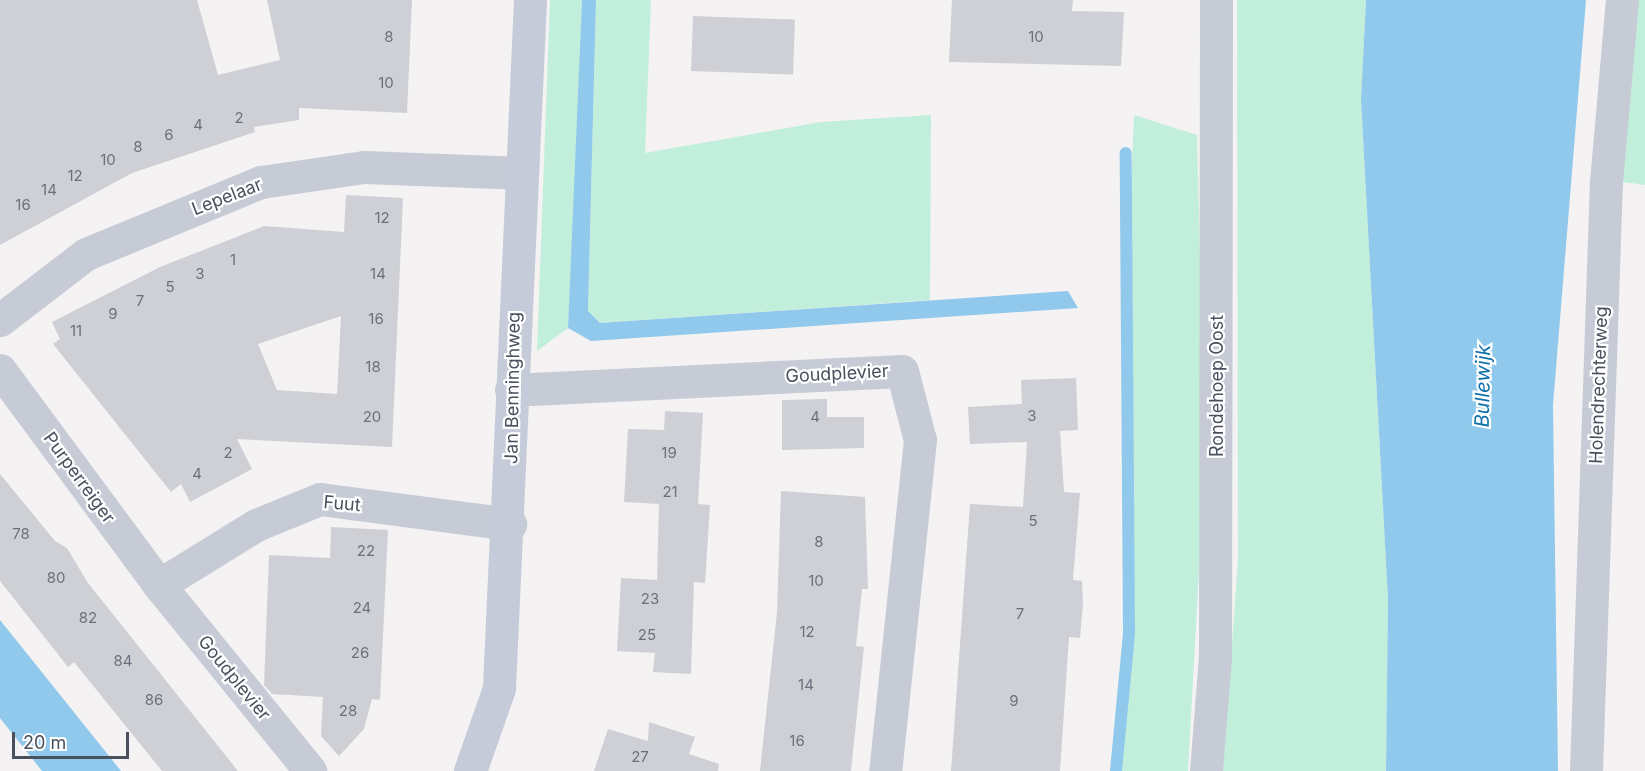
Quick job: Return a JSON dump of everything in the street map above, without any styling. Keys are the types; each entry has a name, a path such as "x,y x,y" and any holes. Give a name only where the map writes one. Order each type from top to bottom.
{"street":[{"name":"Jan Benninghweg","path":"470,771 499,688 510,524 511,390 530,0"},
{"name":"Rondehoep Oost","path":"1206,771 1215,657 1216,0"},
{"name":"Holendrechterweg","path":"1586,771 1606,182 1622,0"},
{"name":"Lepelaar","path":"0,320 86,254 261,182 364,168 520,173"},
{"name":"Purperreiger","path":"0,370 159,585"},
{"name":"Goudplevier","path":"511,390 902,371 920,440 885,771"},
{"name":"Fuut","path":"159,585 256,525 320,500 510,524"},
{"name":"Goudplevier","path":"159,585 310,771"}],"green space":[{"path":"550,0 582,0 576,165 568,328 537,351"},
{"path":"596,0 651,0 645,153 821,122 931,115 930,300 600,323 588,312"},
{"path":"1237,0 1366,0 1361,100 1388,599 1386,771 1223,771 1238,560"},
{"path":"1635,0 1645,0 1645,185 1616,181"},
{"path":"1134,115 1197,135 1205,461 1188,771 1118,771 1130,631 1127,299"}],"water":[{"path":"582,0 596,0 588,311 600,323 1068,291 1078,308 591,341 568,328"},
{"name":"Bullewijk","path":"1366,0 1586,0 1553,405 1558,771 1386,771 1388,599 1361,100"},
{"path":"0,620 121,771 42,771 0,718"}],"building":[{"path":"0,0 197,0 218,75 280,60 267,0 412,0 407,113 299,108 299,120 254,127 255,132 132,173 0,245"},
{"path":"952,0 1073,0 1072,11 1124,12 1121,66 949,62"},
{"path":"693,16 795,20 793,75 691,71"},
{"path":"346,195 403,198 392,447 237,439 252,469 190,502 181,484 171,492 53,344 60,339 52,322 160,267 264,226 344,232","holes":["341,316 337,394 277,390 258,344"]},
{"path":"1076,378 1078,430 1060,431 1064,492 1080,493 1073,580 1082,581 1083,604 1080,638 1069,637 1060,771 951,771 970,504 1023,507 1027,442 970,444 968,407 1022,404 1021,380"},
{"path":"827,399 827,417 864,417 864,448 782,450 782,400"},
{"path":"665,411 703,413 698,504 710,505 705,583 694,582 691,674 653,672 655,653 617,651 621,578 657,580 659,504 624,502 628,429 664,430"},
{"path":"0,474 55,541 67,548 88,583 238,771 162,771 74,662 68,667 0,581"},
{"path":"781,491 865,497 868,589 862,589 856,646 864,647 851,771 760,771 777,612"},
{"path":"331,527 388,530 380,700 372,699 364,729 339,756 321,736 323,697 272,694 264,685 269,555 330,558"},
{"path":"649,722 695,737 689,754 719,764 718,771 594,771 608,729 648,741"}],"waterway":[{"path":"1116,771 1129,633 1126,153"}]}
